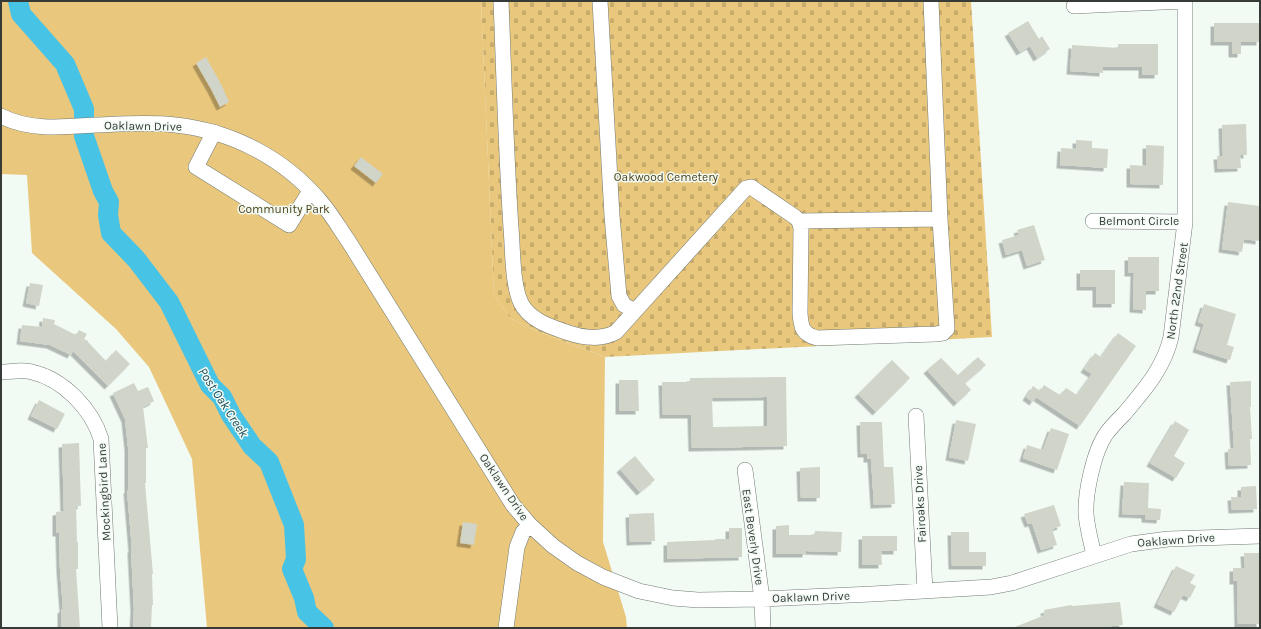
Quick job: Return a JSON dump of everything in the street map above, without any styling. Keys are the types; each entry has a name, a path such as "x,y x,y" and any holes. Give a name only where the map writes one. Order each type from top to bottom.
{"street":[{"path":"502,1 509,192 515,284 521,304 531,316 548,325 571,334 589,338 609,336 616,332 746,188 751,187 758,191 800,221 940,219"},
{"path":"600,1 612,216 619,296 624,305 635,311"},
{"path":"800,221 800,313 801,325 809,336 817,338 936,334 943,333 947,329 940,219 932,1"},
{"path":"1074,6 1185,1"},
{"name":"North 22nd Street","path":"1094,556 1086,515 1086,502 1088,488 1100,444 1105,435 1145,389 1154,376 1168,348 1171,337 1186,222 1185,1"},
{"name":"Oaklawn Drive","path":"1,116 18,123 28,125 63,127 138,124 195,128 214,132 239,141 278,163 321,202 349,242 513,505 530,525 553,546 577,563 607,579 639,591 673,598 698,600 762,599 991,587 1012,582 1130,544 1168,539 1260,536"},
{"path":"214,132 196,167 289,225 310,191"},
{"name":"Belmont Circle","path":"1093,221 1186,222"},
{"name":"Mockingbird Lane","path":"1,372 31,371 58,383 75,397 87,410 98,429 101,439 110,628"},
{"name":"Fairoaks Drive","path":"916,416 925,591"},
{"name":"East Beverly Drive","path":"744,470 762,599 763,628"},
{"path":"506,628 517,547 523,532 530,525"}],"green space":[{"name":"Community Park","path":"1,1 481,1 494,295 510,318 539,332 605,357 603,542 626,617 627,628 207,628 192,459 149,367 116,329 32,253 27,175 1,174"},
{"name":"Oakwood Cemetery","path":"481,1 971,1 992,337 605,357 539,332 510,318 494,295"}],"building":[{"path":"1028,21 1039,39 1042,36 1050,49 1037,58 1030,46 1020,52 1008,33"},
{"path":"1214,23 1260,23 1260,42 1241,42 1241,54 1232,54 1232,42 1214,42"},
{"path":"1118,44 1158,44 1158,75 1142,75 1142,67 1103,67 1103,73 1070,71 1072,45 1118,48"},
{"path":"206,57 229,102 220,107 196,63"},
{"path":"1246,124 1247,155 1240,155 1241,168 1218,169 1217,156 1223,156 1222,125"},
{"path":"1076,140 1092,141 1092,148 1108,149 1107,168 1060,165 1061,148 1076,149"},
{"path":"1146,145 1164,146 1163,185 1130,184 1130,165 1146,166"},
{"path":"361,157 383,174 376,183 354,166"},
{"path":"1228,202 1260,206 1259,241 1244,239 1242,252 1222,249"},
{"path":"1034,225 1045,260 1027,266 1022,250 1006,255 1002,240 1019,235 1017,230"},
{"path":"1128,257 1159,257 1159,291 1146,291 1146,310 1133,309 1134,273 1128,273"},
{"path":"1080,270 1115,270 1115,304 1096,304 1096,287 1080,287"},
{"path":"30,283 43,285 39,306 26,303"},
{"path":"1204,304 1236,314 1227,345 1234,347 1230,360 1196,349 1204,324 1198,322"},
{"path":"43,318 55,320 54,324 76,335 79,330 87,334 84,339 88,341 106,361 116,350 130,364 108,386 73,351 71,355 50,345 20,341 22,325 42,327"},
{"path":"1118,333 1136,346 1080,426 1036,397 1033,402 1026,397 1033,386 1040,391 1044,385 1060,395 1066,388 1077,395 1092,374 1084,369 1095,353 1101,357"},
{"path":"978,357 986,365 965,383 971,390 957,403 927,370 941,358 958,375"},
{"path":"892,360 910,378 876,412 858,394"},
{"path":"786,377 787,446 692,448 691,415 663,415 662,382 690,382 690,378","holes":["767,397 767,426 713,427 712,398"]},
{"path":"619,380 638,380 639,411 619,411"},
{"path":"1251,381 1251,465 1229,466 1228,449 1234,448 1230,382"},
{"path":"134,383 138,391 148,387 154,401 143,407 148,448 146,448 145,483 153,574 151,628 133,628 134,609 132,549 127,490 128,447 125,419 113,393"},
{"path":"39,400 65,414 57,429 31,416"},
{"path":"956,420 976,424 968,461 949,457"},
{"path":"1175,421 1189,430 1174,456 1185,463 1176,478 1150,463"},
{"path":"860,422 882,422 884,467 893,467 895,504 874,505 871,459 867,459 867,454 861,454"},
{"path":"1051,428 1069,434 1057,470 1023,458 1027,445 1043,450"},
{"path":"79,443 81,506 76,506 78,569 76,569 80,628 61,628 61,610 63,609 59,533 56,533 56,512 64,511 62,444"},
{"path":"635,456 655,480 640,492 620,469"},
{"path":"820,467 820,498 801,498 800,468"},
{"path":"1124,482 1149,483 1148,508 1161,509 1160,520 1145,519 1145,515 1122,514"},
{"path":"1256,486 1257,509 1232,510 1231,497 1241,497 1241,487"},
{"path":"1054,505 1061,526 1052,529 1057,545 1041,550 1032,523 1028,524 1024,514"},
{"path":"654,513 655,541 630,542 629,514"},
{"path":"463,522 477,524 474,545 460,543"},
{"path":"789,525 789,535 814,535 815,531 842,532 841,552 806,551 806,554 776,554 776,526"},
{"path":"729,528 742,528 742,557 667,559 667,542 729,539"},
{"path":"951,532 969,532 969,552 986,552 986,566 952,566"},
{"path":"862,536 897,536 897,551 881,551 882,565 862,565"},
{"path":"1244,553 1259,553 1260,624 1238,624 1237,581 1233,581 1233,568 1245,568"},
{"path":"1176,566 1195,575 1190,583 1196,586 1190,598 1183,595 1174,612 1157,604"},
{"path":"1120,602 1123,625 1092,628 1012,628 1045,615 1044,610 1071,605"}],"waterway":[{"name":"Post Oak Creek","path":"18,1 21,14 65,64 84,109 84,117"},
{"name":"Post Oak Creek","path":"84,136 103,191 109,202 108,215 111,233 136,259 169,302 210,385 222,397 231,415 252,446 269,462 294,525 296,559 292,569 304,598 307,612 324,628"}]}
